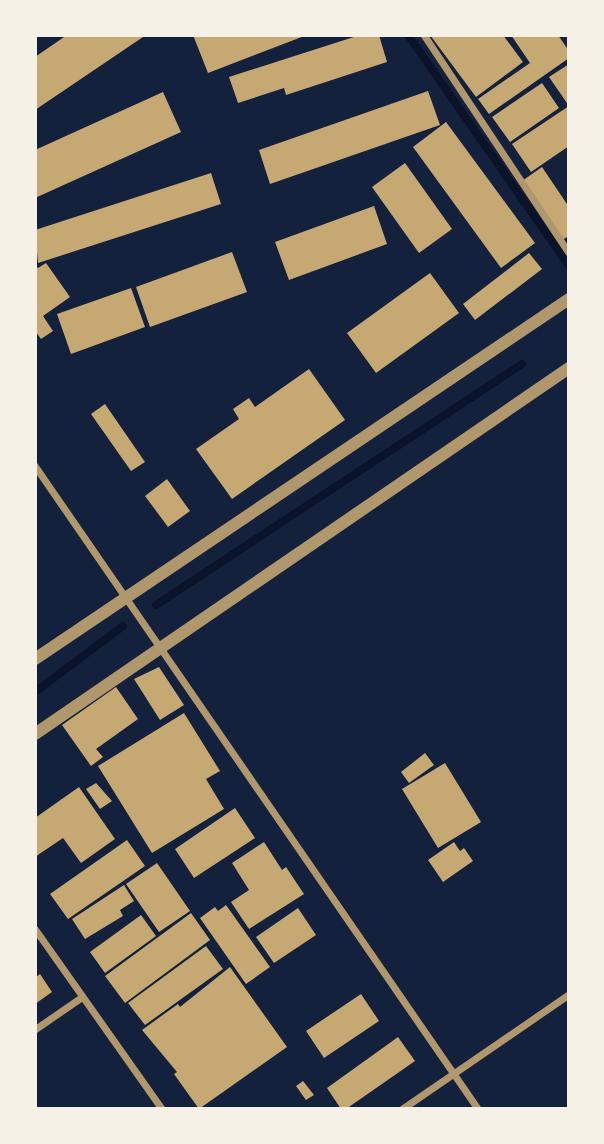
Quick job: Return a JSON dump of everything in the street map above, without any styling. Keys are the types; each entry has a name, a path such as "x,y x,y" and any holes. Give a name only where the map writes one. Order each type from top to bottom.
{"street":[{"path":"424,35 569,253"},
{"path":"35,659 569,299"},
{"path":"35,734 569,368"},
{"path":"35,466 162,646 478,1109"},
{"path":"35,929 162,1109"},
{"path":"403,1109 569,995"},
{"path":"35,1030 83,997"}],"building":[{"path":"67,35 146,35 35,110 35,57"},
{"path":"193,35 307,35 208,73"},
{"path":"360,35 379,35 387,62 286,95 284,88 238,103 229,77"},
{"path":"430,35 503,35 523,62 476,97"},
{"path":"511,35 558,35 569,51 569,58 489,114 478,99 530,63"},
{"path":"569,64 569,106 549,77"},
{"path":"542,83 559,108 510,142 492,117"},
{"path":"428,91 440,125 270,184 259,150"},
{"path":"163,92 181,132 35,198 35,150"},
{"path":"569,106 569,146 531,172 512,144"},
{"path":"446,122 535,243 501,268 413,147"},
{"path":"405,163 452,229 419,253 372,187"},
{"path":"542,167 569,207 569,236 562,240 522,181"},
{"path":"211,173 221,204 38,263 35,230"},
{"path":"374,206 387,244 289,280 275,242"},
{"path":"232,252 247,292 150,327 136,287"},
{"path":"529,253 542,269 475,320 463,304"},
{"path":"46,263 70,297 43,316 53,331 41,339 35,331 35,265 38,268"},
{"path":"430,273 459,313 376,373 347,333"},
{"path":"131,288 145,327 71,354 57,314"},
{"path":"309,369 345,420 232,499 196,449 239,419 233,409 249,398 255,407"},
{"path":"105,404 145,462 131,471 91,414"},
{"path":"167,479 190,511 168,527 145,496"},
{"path":"159,667 184,705 160,720 134,679"},
{"path":"116,687 138,719 96,749 103,757 91,766 62,725"},
{"path":"184,713 220,771 206,779 224,809 152,853 98,766"},
{"path":"425,753 434,765 409,783 401,772"},
{"path":"445,763 481,822 438,848 402,789"},
{"path":"96,783 112,801 100,809 86,789"},
{"path":"79,787 115,839 81,863 63,838 35,857 35,818"},
{"path":"235,808 255,838 194,878 175,849"},
{"path":"127,840 145,866 68,919 50,894"},
{"path":"264,842 282,870 286,867 304,894 249,929 231,902 249,890 232,863"},
{"path":"454,842 460,851 464,848 473,861 443,882 428,860"},
{"path":"157,863 190,911 159,932 126,884"},
{"path":"124,885 134,901 120,910 123,916 85,939 72,919"},
{"path":"226,905 270,967 246,984 200,918 215,907 218,911"},
{"path":"298,908 316,935 274,963 256,937"},
{"path":"191,913 210,940 125,1003 105,976"},
{"path":"141,915 156,936 105,973 90,952"},
{"path":"206,946 223,969 145,1025 128,1003"},
{"path":"230,967 287,1047 199,1109 174,1074 177,1072 142,1030 178,1004 180,1007"},
{"path":"40,974 52,992 35,1004 35,978"},
{"path":"361,994 379,1021 324,1058 306,1031"},
{"path":"398,1037 415,1061 346,1109 341,1109 327,1088"},
{"path":"303,1081 314,1095 306,1100 296,1086"}],"waterway":[{"path":"408,35 569,266"},
{"path":"156,605 522,364"},
{"path":"35,692 123,626"}]}
